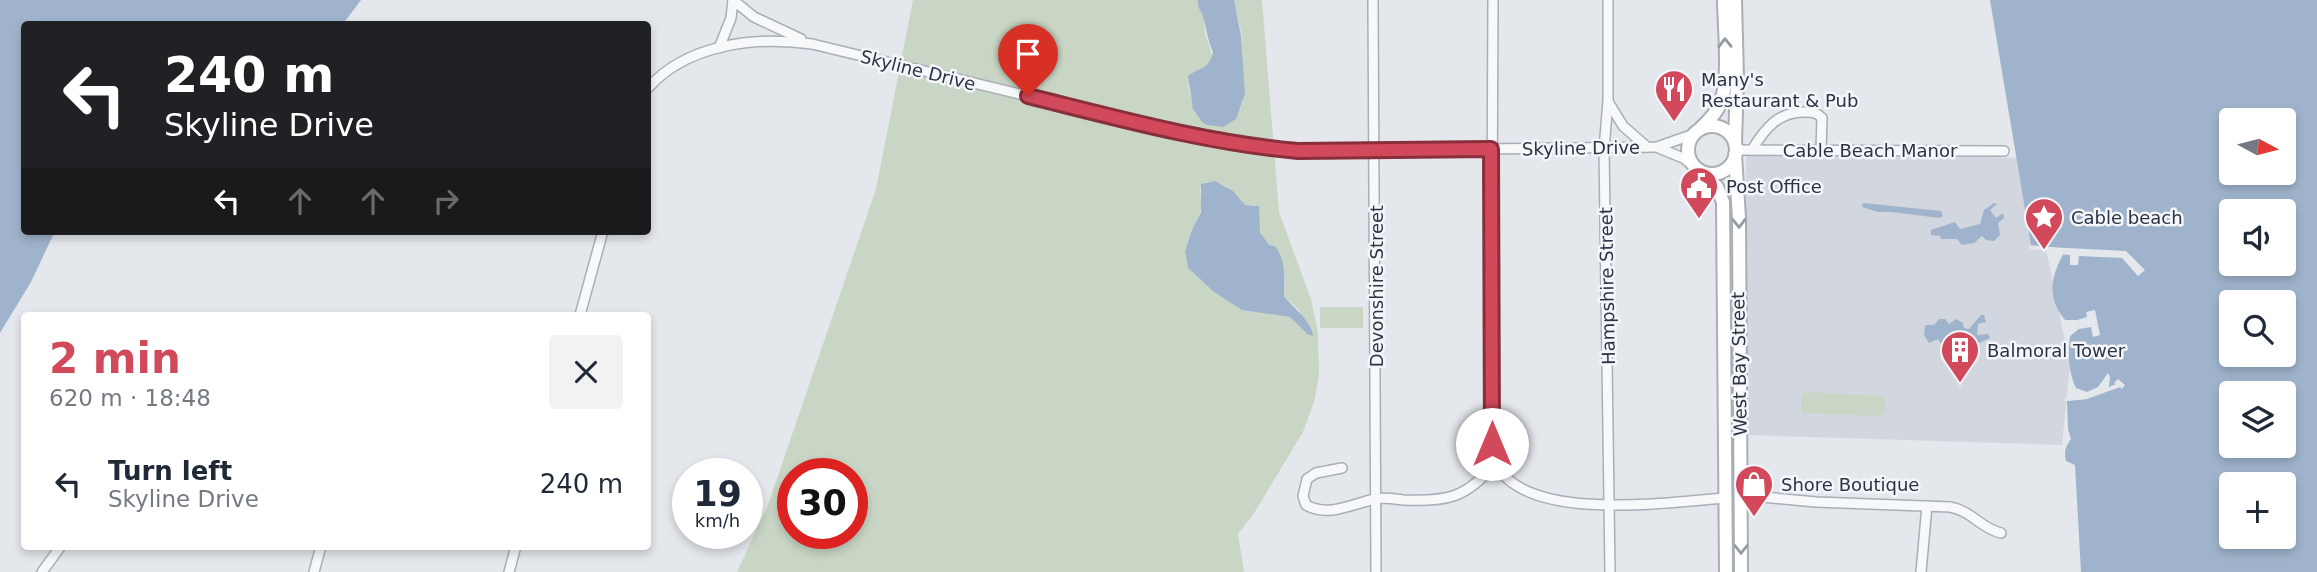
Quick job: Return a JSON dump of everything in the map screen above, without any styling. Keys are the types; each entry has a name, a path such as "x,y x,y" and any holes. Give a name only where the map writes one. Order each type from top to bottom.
{"main road":[{"path":"1698,131 1711,126 1720,127 1731,136 1735,150 1730,165 1722,172 1712,174 1698,169 1690,159 1688,150 1689,142 1698,131 1715,114 1723,98 1724,0"},
{"name":"West Bay Street","path":"1735,0 1741,572"},
{"name":"West Bay Street","path":"1698,169 1717,187 1723,202 1726,572"}],"street":[{"path":"733,0 760,20 811,44"},
{"path":"719,48 731,18 733,0"},
{"name":"Devonshire Street","path":"1373,0 1376,572"},
{"path":"1493,0 1491,435 1495,464 1519,488 1569,502 1611,507 1725,498"},
{"name":"Hampshire Street","path":"1608,0 1608,101 1604,149 1610,572"},
{"name":"Skyline Drive","path":"651,85 661,73 680,62 719,48 770,41 811,44 1109,116 1229,142 1298,151 1652,147 1698,131"},
{"path":"1608,101 1623,126 1652,147"},
{"path":"1752,150 1767,127 1778,118 1789,113 1803,112 1816,113 1822,118 1821,150"},
{"name":"Skyline Drive","path":"1652,147 1677,155 1698,169"},
{"name":"Cable Beach Manor","path":"1735,150 2004,151"},
{"path":"581,312 602,235"},
{"path":"1342,468 1316,473 1307,479 1303,496 1306,505 1317,509 1345,509 1376,498 1432,501 1456,496 1482,480 1495,464"},
{"path":"1741,495 1963,510 1986,528 2001,533"},
{"path":"1921,572 1927,506"},
{"path":"42,572 58,550"},
{"path":"314,572 318,550"},
{"path":"509,572 515,550"}],"shaded area":[{"path":"1746,152 2019,158 2040,220 2070,365 2062,445 1747,435"}],"green space":[{"path":"913,0 1198,0 1212,56 1206,67 1193,73 1188,86 1195,113 1240,109 1244,95 1242,43 1234,0 1262,0 1279,212 1311,299 1318,333 1319,375 1314,402 1303,432 1253,515 1238,534 1244,572 737,572 748,549 763,549 763,516 777,479 777,549 868,549 868,458 784,458 876,189","holes":["1207,182 1226,186 1245,205 1256,205 1262,235 1269,245 1275,246 1283,264 1284,296 1310,325 1307,334 1290,317 1243,310 1214,292 1188,268 1185,252 1202,206 1200,189"]},
{"path":"1320,307 1363,307 1363,328 1320,328"},
{"path":"1805,392 1880,396 1885,399 1884,412 1879,416 1804,413 1801,411 1802,395"}],"water":[{"path":"0,0 361,0 345,21 21,21 21,235 53,235 31,282 0,333"},
{"path":"1198,0 1234,0 1241,36 1245,94 1236,119 1223,127 1202,122 1193,109 1188,76 1206,65 1213,52"},
{"path":"1990,0 2317,0 2317,572 2081,572 2075,465 2066,461 2065,455 2071,439 2067,401 2087,399 2087,392 2076,388 2069,362 2070,336 2079,329 2077,320 2065,320 2053,293 2054,276 2066,249 2031,245"},
{"path":"1215,181 1233,191 1245,205 1259,206 1260,232 1269,245 1275,246 1281,258 1284,296 1306,320 1313,336 1307,334 1290,317 1242,310 1214,292 1188,268 1185,252 1201,212 1201,184"},
{"path":"1863,203 1941,211 1943,216 1940,218 1878,212 1862,207"},
{"path":"1994,203 1997,204 1990,210 1996,218 2003,213 2004,218 1998,223 2000,235 1994,241 1986,240 1982,236 1974,243 1962,245 1957,239 1941,239 1940,236 1931,235 1931,230 1955,222 1960,229 1980,224 1984,210"},
{"path":"1984,315 1986,322 1978,324 1977,335 1988,334 1990,338 1977,344 1976,341 1965,340 1952,351 1945,350 1938,339 1929,343 1924,335 1925,325 1934,325 1939,319 1945,319 1949,324 1956,319 1963,323 1964,328 1969,329"}],"pier":[{"path":"2028,246 2126,251 2145,270 2138,276 2122,258 2079,256 2078,265 2070,265 2070,255 2030,249"},
{"path":"2095,310 2100,335 2093,337 2091,327 2079,329 2077,320 2087,317 2086,312"},
{"path":"2108,373 2109,387 2116,384 2114,383 2118,379 2125,385 2122,389 2120,387 2087,399 2063,401 2066,398 2087,395 2087,392 2098,387"}],"place":[{"name":"Many's Restaurant & Pub","path":"1674,123"},
{"name":"Post Office","path":"1699,220"},
{"name":"Cable beach","path":"2044,251"},
{"name":"Balmoral Tower","path":"1960,384"},
{"name":"Shore Boutique","path":"1754,518"}],"route":[{"path":"1028,96 1229,142 1278,149 1491,149 1492,444"}]}
